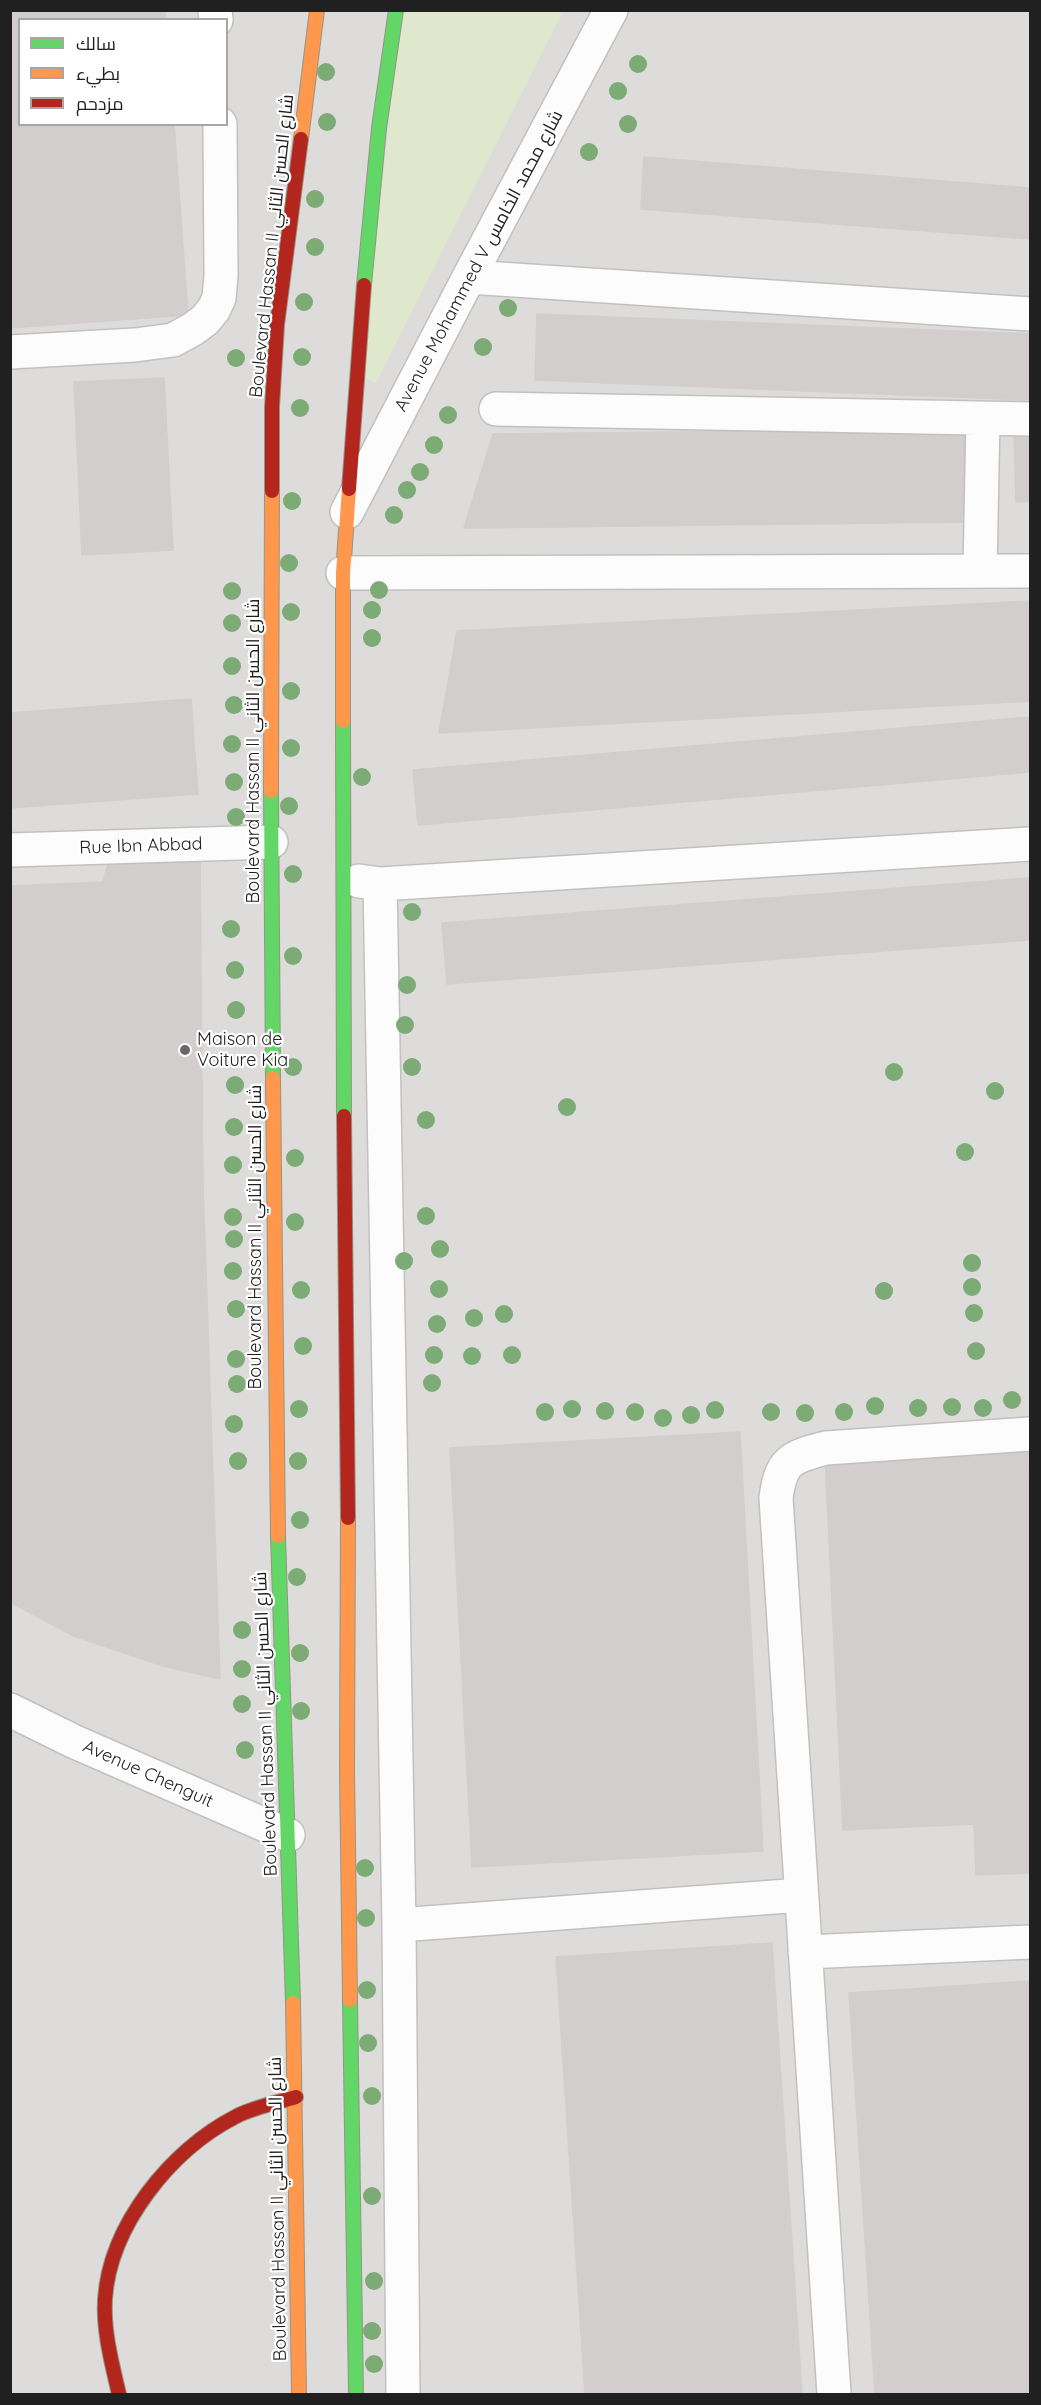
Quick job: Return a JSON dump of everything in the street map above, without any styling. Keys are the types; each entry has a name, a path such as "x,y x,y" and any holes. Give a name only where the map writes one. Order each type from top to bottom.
{"main road":[{"name":"Boulevard Hassan II شارع الحسن الثاني","path":"298,2394 296,2097 277,1504 271,842 272,407 277,325 317,10"},
{"path":"356,2394 347,1769 349,1589 342,878 343,573 364,287 379,128 396,10"},
{"path":"119,2394 109,2348 105,2298 114,2252 135,2212 160,2178 204,2137 235,2116 296,2097"}],"street":[{"name":"Avenue Mohammed V شارع محمد الخامس","path":"347,512 611,10"},
{"path":"10,352 135,345 173,340 205,320 219,298 221,276 220,126"},
{"path":"469,277 1030,314"},
{"path":"496,409 1030,419"},
{"path":"980,570 983,419"},
{"path":"343,573 1030,571"},
{"name":"Rue Ibn Abbad","path":"10,850 271,842"},
{"path":"342,878 380,884 1030,844"},
{"path":"380,884 399,1925 403,2394"},
{"path":"834,2394 776,1498 779,1477 787,1464 801,1454 826,1448 1030,1434"},
{"name":"Avenue Chenguit","path":"10,1710 75,1742 288,1835"},
{"path":"399,1925 801,1895"},
{"path":"805,1952 1030,1942"}],"shaded area":[{"path":"11,11 1030,11 1030,2394 11,2394"}],"green space":[{"path":"401,11 563,11 376,383 361,376"}],"building":[{"path":"10,10 165,10 166,18 18,18 18,126 174,126 188,315 10,328"},
{"path":"644,157 1030,188 1030,239 641,209"},
{"path":"537,314 1030,334 1030,400 535,380"},
{"path":"164,378 173,550 82,555 74,382"},
{"path":"970,429 971,522 464,528 493,434"},
{"path":"1030,435 1030,501 1016,502 1014,436"},
{"path":"1030,601 1030,701 439,733 457,631"},
{"path":"191,699 198,794 10,808 10,713"},
{"path":"1030,717 1030,772 418,825 413,770"},
{"path":"200,851 203,1184 220,1679 163,1666 74,1636 10,1602 10,886 103,882 110,855"},
{"path":"1030,878 1030,940 447,984 442,923"},
{"path":"740,1432 763,1851 472,1867 450,1448"},
{"path":"1028,1447 1030,1873 976,1875 974,1824 843,1830 825,1457"},
{"path":"772,1943 802,2394 585,2394 556,1957"},
{"path":"1030,1981 1030,2394 875,2394 849,1993"}],"traffic: fast":[{"path":"364,285 379,128 396,10"},
{"path":"343,721 344,1116"},
{"path":"271,791 273,1078"},
{"path":"278,1536 293,2003"},
{"path":"350,2000 356,2394"}],"traffic: slow":[{"path":"301,139 317,10"},
{"path":"343,721 343,573 349,489"},
{"path":"271,791 272,491"},
{"path":"273,1078 278,1536"},
{"path":"348,1518 347,1769 350,2000"},
{"path":"293,2003 299,2394"}],"traffic: jam":[{"path":"272,491 272,407 277,325 301,139"},
{"path":"349,489 364,285"},
{"path":"344,1116 348,1518"},
{"path":"119,2394 107,2335 105,2299 109,2271 118,2244 131,2218 167,2170 211,2131 242,2114 296,2097"}],"place":[{"name":"Maison de Voiture Kia","path":"185,1050"}]}
